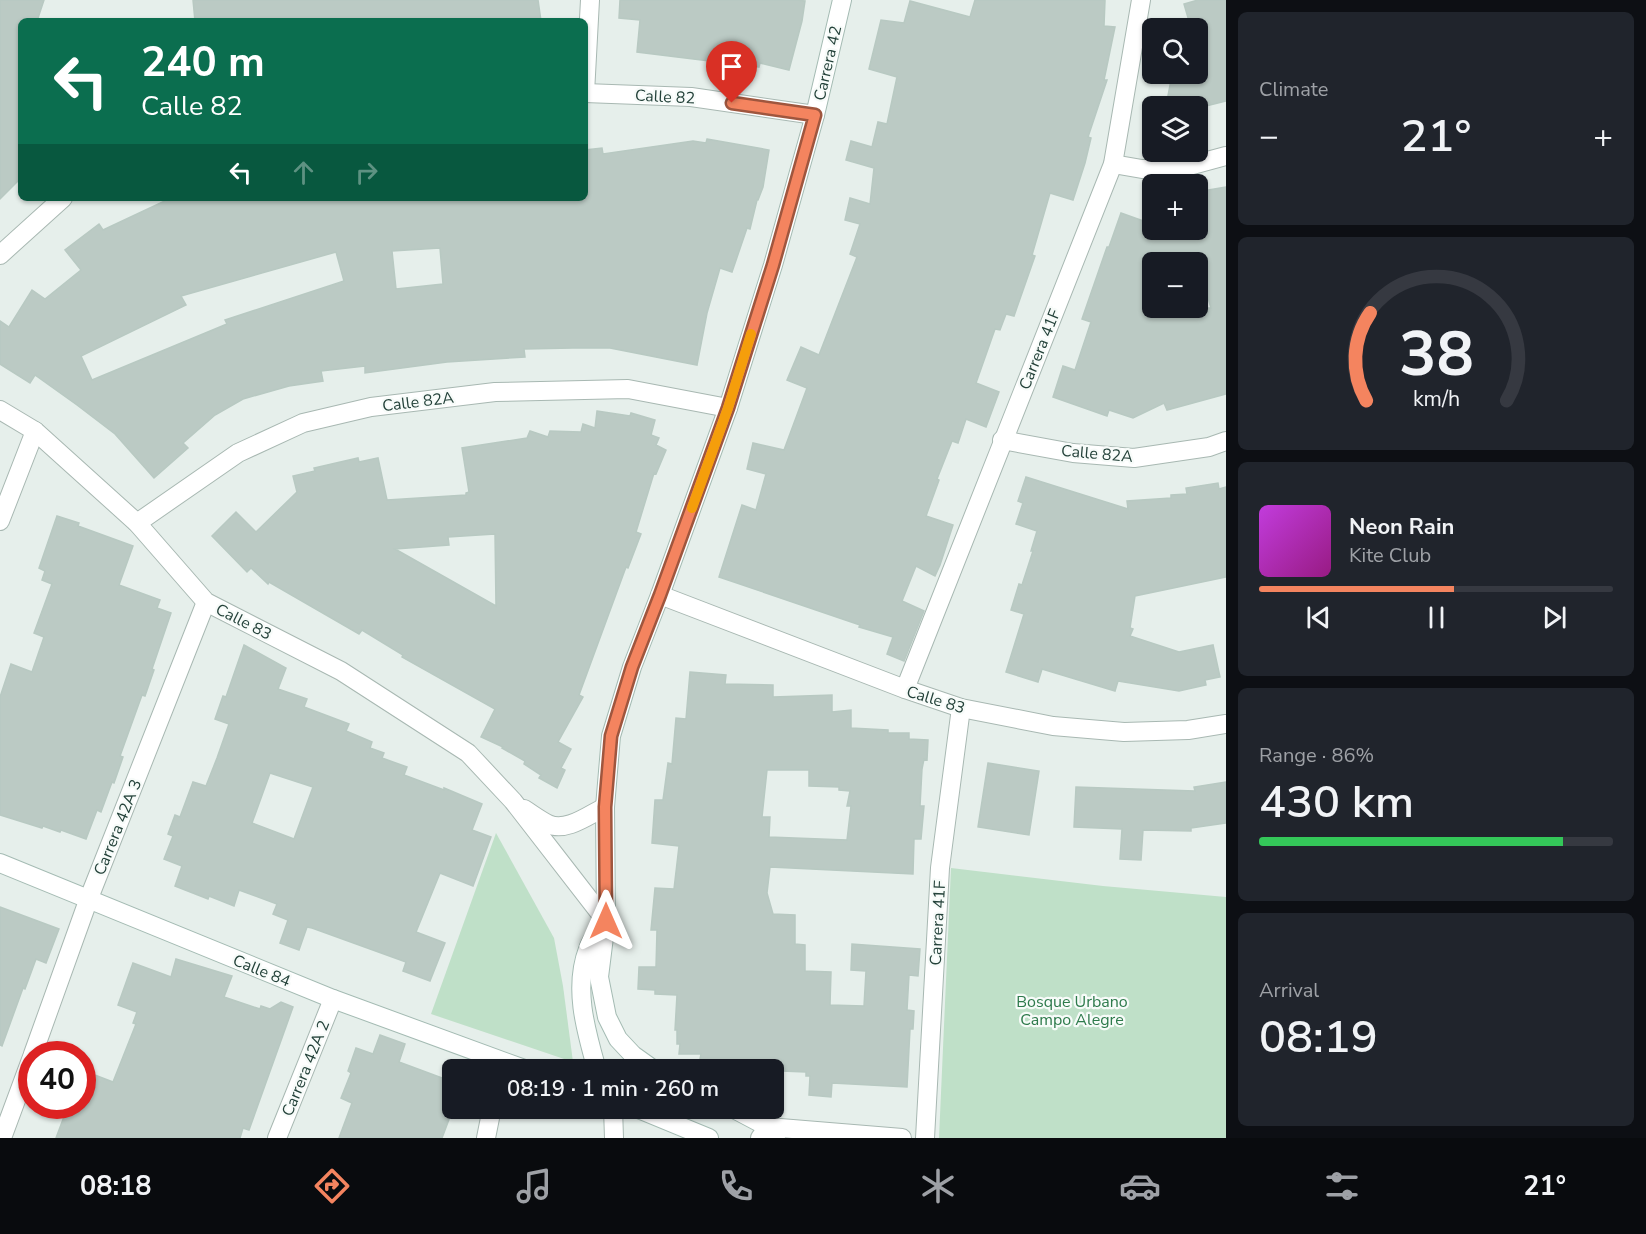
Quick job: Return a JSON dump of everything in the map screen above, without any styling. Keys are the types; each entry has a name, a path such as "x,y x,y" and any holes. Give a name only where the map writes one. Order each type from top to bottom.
{"street":[{"path":"588,37 590,0"},
{"name":"Carrera 42","path":"639,1059 618,1039 607,1017 599,977 606,921 605,807 611,736 632,667 728,408 773,265 815,115 842,0"},
{"name":"Carrera 41F","path":"904,690 1113,164 1141,0"},
{"name":"Calle 82","path":"588,93 691,96 815,115"},
{"path":"1113,164 1142,169 1174,170 1226,156"},
{"path":"0,255 60,201"},
{"name":"Calle 82A","path":"136,523 238,453 303,423 371,407 495,392 628,389 728,408"},
{"name":"Calle 83","path":"0,410 35,431 136,523 206,602 340,671 468,753 513,801 606,921"},
{"path":"0,521 35,431"},
{"name":"Calle 82A","path":"1002,440 1073,453 1134,458 1209,447 1226,441"},
{"name":"Calle 83","path":"660,595 904,690 961,708 1053,726 1124,732 1188,730 1226,724"},
{"name":"Carrera 42A 3","path":"37,1041 89,898 206,602"},
{"name":"Carrera 41F","path":"925,1138 940,868 961,708"},
{"name":"Calle 83","path":"513,801 550,825 562,826 605,807"},
{"name":"Calle 84","path":"0,863 486,1059"},
{"path":"594,1059 584,1025 581,975 588,947 606,921"},
{"name":"Carrera 42A 2","path":"277,1138 333,999"},
{"name":"Carrera 42A 3","path":"2,1138 18,1094"},
{"path":"486,1138 490,1119"},
{"path":"613,1119 614,1138"},
{"path":"663,1119 709,1138"},
{"path":"747,1119 768,1134 902,1138"}],"green space":[{"path":"496,833 554,938 573,1059 564,1059 431,1014"},
{"name":"Bosque Urbano Campo Alegre","path":"951,868 1103,886 1226,897 1226,1138 939,1138"}],"building":[{"path":"0,0 44,0 38,18 18,18 18,181 0,199"},
{"path":"193,0 538,0 541,18 195,18"},
{"path":"620,0 805,1 789,70 760,63 759,67 710,57 709,61 637,52 640,20 619,18"},
{"path":"975,0 1105,0 1104,26 1115,27 1104,80 1107,80 1088,137 1091,138 1073,200 1050,193 1032,255 1035,256 1014,316 1006,314 1000,330 995,329 976,383 999,392 986,427 966,419 958,443 952,441 937,479 939,480 926,516 953,525 935,576 916,566 902,601 924,611 904,661 887,654 893,637 719,577 742,505 756,510 766,474 747,469 753,443 784,450 807,388 787,380 801,347 819,355 857,257 850,254 860,224 845,220 850,198 870,204 874,168 846,160 851,141 872,147 878,122 887,124 897,77 869,69 881,20 904,23 910,1 970,17"},
{"path":"1198,0 1226,0 1226,101 1208,106 1208,96 1168,96 1170,84 1208,84 1208,18 1188,18 1184,4"},
{"path":"707,139 769,150 763,187 757,200 750,229 747,228 732,272 720,268 707,313 697,365 610,348 573,348 524,349 525,357 447,362 365,373 365,366 321,371 323,381 289,386 243,399 215,415 183,443 188,448 154,478 115,434 77,405 35,375 30,383 0,364 0,321 9,327 32,290 45,299 81,270 65,250 99,224 103,230 165,201 588,201 588,150 602,148 603,154 693,141 706,143","holes":["440,248 443,284 396,289 392,251","336,252 344,281 225,320 227,324 92,380 81,356 186,305 181,296"]},
{"path":"1226,187 1226,394 1167,410 1164,403 1133,418 1109,410 1107,416 1053,397 1063,366 1075,370 1091,322 1082,319 1121,213 1142,220 1142,240 1208,240 1208,190"},
{"path":"597,411 630,416 631,413 655,420 651,435 659,438 656,445 666,450 656,474 654,473 636,532 641,534 628,568 626,567 579,695 583,697 558,742 571,749 561,768 565,770 557,788 539,778 541,775 524,764 525,761 481,737 495,709 402,657 403,655 362,630 359,634 269,582 268,584 251,568 247,572 212,536 236,512 256,532 297,492 293,476 315,471 314,468 358,458 359,462 378,458 387,500 466,495 469,492 462,448 527,438 530,431 548,437 550,431 581,432 583,424 595,428","holes":["495,534 496,606 395,549 449,545 448,537"]},
{"path":"1026,477 1128,509 1127,501 1171,498 1171,495 1187,494 1186,488 1218,483 1219,489 1226,487 1226,577 1135,596 1130,628 1133,629 1130,636 1179,652 1213,645 1220,677 1205,680 1206,685 1179,691 1118,681 1115,691 1042,669 1038,682 1006,672 1024,614 1011,610 1019,584 1022,585 1037,531 1016,524 1023,503 1018,501"},
{"path":"57,516 133,546 119,585 160,600 157,608 171,613 145,696 142,695 120,756 123,757 114,783 112,782 101,812 97,810 86,839 61,830 60,832 43,826 42,828 0,815 0,697 11,664 32,672 44,637 34,633 52,584 42,580 45,571 39,568"},
{"path":"244,645 286,668 278,689 307,699 304,707 349,724 346,731 372,742 370,748 384,753 382,758 407,767 404,775 482,804 472,830 491,837 473,886 440,873 416,932 445,943 430,981 403,971 406,962 312,928 307,927 299,950 280,943 288,920 273,914 277,904 239,890 234,906 175,886 182,866 164,859 173,836 168,834 175,815 180,817 193,782 206,786 229,724 215,719 223,696 226,697","holes":["270,773 313,787 294,839 252,823"]},
{"path":"690,672 726,675 725,684 773,685 773,697 832,695 832,712 851,710 851,728 888,730 888,733 909,733 909,739 928,740 927,760 924,759 922,769 920,806 924,806 921,839 914,839 913,874 770,867 767,893 773,914 795,915 795,944 805,945 805,971 831,972 830,1005 864,1006 866,971 851,970 852,944 920,949 918,976 909,975 907,1010 914,1011 913,1029 910,1029 907,1087 832,1083 831,1097 809,1095 810,1076 806,1076 806,1072 784,1071 784,1059 700,1059 701,1054 679,1054 680,1044 677,1044 677,1030 675,1030 677,995 655,994 655,990 638,989 639,967 656,967 657,930 651,930 655,888 674,889 679,846 652,843 655,800 663,800 668,763 672,764 676,718 686,719","holes":["767,770 809,770 809,786 839,787 839,790 850,791 847,806 851,806 847,840 769,837 770,817 762,817"]},
{"path":"988,763 1039,771 1029,835 978,827"},
{"path":"1226,782 1226,823 1191,828 1191,831 1143,830 1141,860 1120,859 1122,829 1074,827 1076,787 1195,791 1194,787"},
{"path":"0,907 59,929 46,963 36,959 2,1046 0,1045"},
{"path":"176,959 232,976 224,997 260,1009 261,1006 270,1009 281,1002 293,1007 249,1130 243,1128 240,1138 56,1138 63,1119 96,1119 96,1075 113,1082 136,1024 133,1023 137,1012 118,1005 133,963 171,977"},
{"path":"380,1035 405,1044 399,1062 442,1078 442,1119 449,1119 442,1138 339,1138 352,1103 341,1098 351,1073 348,1071 356,1048 373,1054"}],"slow traffic":[{"path":"692,508 728,408 751,334"}],"route":[{"path":"606,921 605,807 611,736 632,667 728,408 773,265 815,115 732,103"}]}
